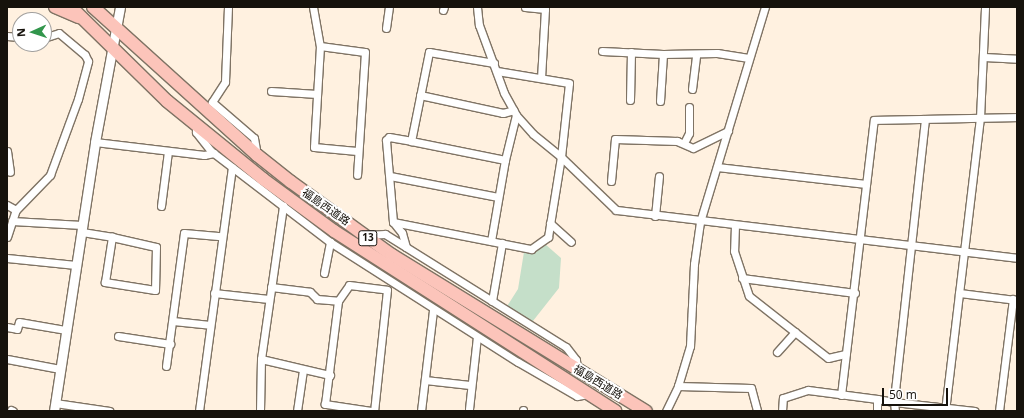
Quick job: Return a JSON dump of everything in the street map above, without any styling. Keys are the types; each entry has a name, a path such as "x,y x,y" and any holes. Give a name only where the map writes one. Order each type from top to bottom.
{"highway":[{"path":"55,7 82,18"},
{"name":"福島西道路","path":"71,7 112,49 196,125 334,231 615,411"},
{"name":"福島西道路","path":"93,7 116,30 257,155 365,235 646,411"}],"street":[{"path":"109,411 54,407 95,142 120,7"},
{"path":"228,7 225,82 212,102 254,138 257,155"},
{"path":"313,7 320,46 314,147 357,151"},
{"path":"386,28 390,7"},
{"path":"477,7 480,25 515,113 533,134 561,157 616,210 700,222 912,246 1017,255"},
{"path":"524,7 546,9 541,78"},
{"path":"666,411 678,386 690,346 693,275 700,222 765,7"},
{"path":"945,410 980,118 984,57 985,7"},
{"path":"7,237 16,210 50,174 78,99 88,61 85,55 59,33 52,35"},
{"path":"320,46 365,52 357,151 357,175"},
{"path":"602,51 663,54 733,54 749,58"},
{"path":"393,222 531,249 548,237 561,157 569,83 429,52 411,140"},
{"path":"630,100 631,52"},
{"path":"660,101 663,54"},
{"path":"692,89 696,54"},
{"path":"984,57 1017,59"},
{"path":"271,91 317,94"},
{"path":"420,95 503,113 515,113"},
{"path":"684,143 689,133 689,107"},
{"path":"491,241 498,197 515,113"},
{"path":"841,396 855,293 874,120 1017,117"},
{"path":"895,411 894,402 925,119"},
{"path":"196,125 196,132 214,153 330,242 433,310 577,396 588,394"},
{"path":"612,181 615,139 677,141 693,148 700,146 728,131"},
{"path":"406,247 402,233 393,222 386,140 389,137 411,140 505,160"},
{"path":"95,142 204,155 214,153"},
{"path":"7,151 10,172"},
{"path":"161,206 168,151"},
{"path":"717,166 866,184"},
{"path":"199,411 221,236 232,167"},
{"path":"390,176 498,197"},
{"path":"655,216 659,176"},
{"path":"7,205 16,210"},
{"path":"260,411 261,360 282,206"},
{"path":"12,221 82,228 112,237 156,247 155,290 105,282 112,237"},
{"path":"550,223 571,242"},
{"path":"735,225 734,251 749,296 828,358 846,354"},
{"path":"166,366 184,233 221,236"},
{"path":"365,235 385,234 566,347 576,360 577,369"},
{"path":"324,273 330,242"},
{"path":"492,301 502,243"},
{"path":"7,258 76,265"},
{"path":"742,278 855,293"},
{"path":"374,411 387,290 391,283"},
{"path":"371,411 326,404 338,301 349,285 387,290"},
{"path":"271,287 310,292 317,299 338,301"},
{"path":"214,293 269,299"},
{"path":"959,293 1015,300 999,411"},
{"path":"421,411 433,310"},
{"path":"173,321 210,325"},
{"path":"7,327 17,329 19,322 66,330"},
{"path":"777,352 795,332"},
{"path":"118,336 170,344"},
{"path":"469,409 470,385 477,337"},
{"path":"7,359 60,369"},
{"path":"261,360 330,375"},
{"path":"297,411 303,370"},
{"path":"425,380 470,385"},
{"path":"678,386 751,388 758,411"},
{"path":"782,411 783,398 808,390 945,410 974,411"},
{"path":"876,411 877,399"}],"green space":[{"path":"545,244 561,258 559,288 529,326 504,311 518,289 524,252 532,254"}]}
